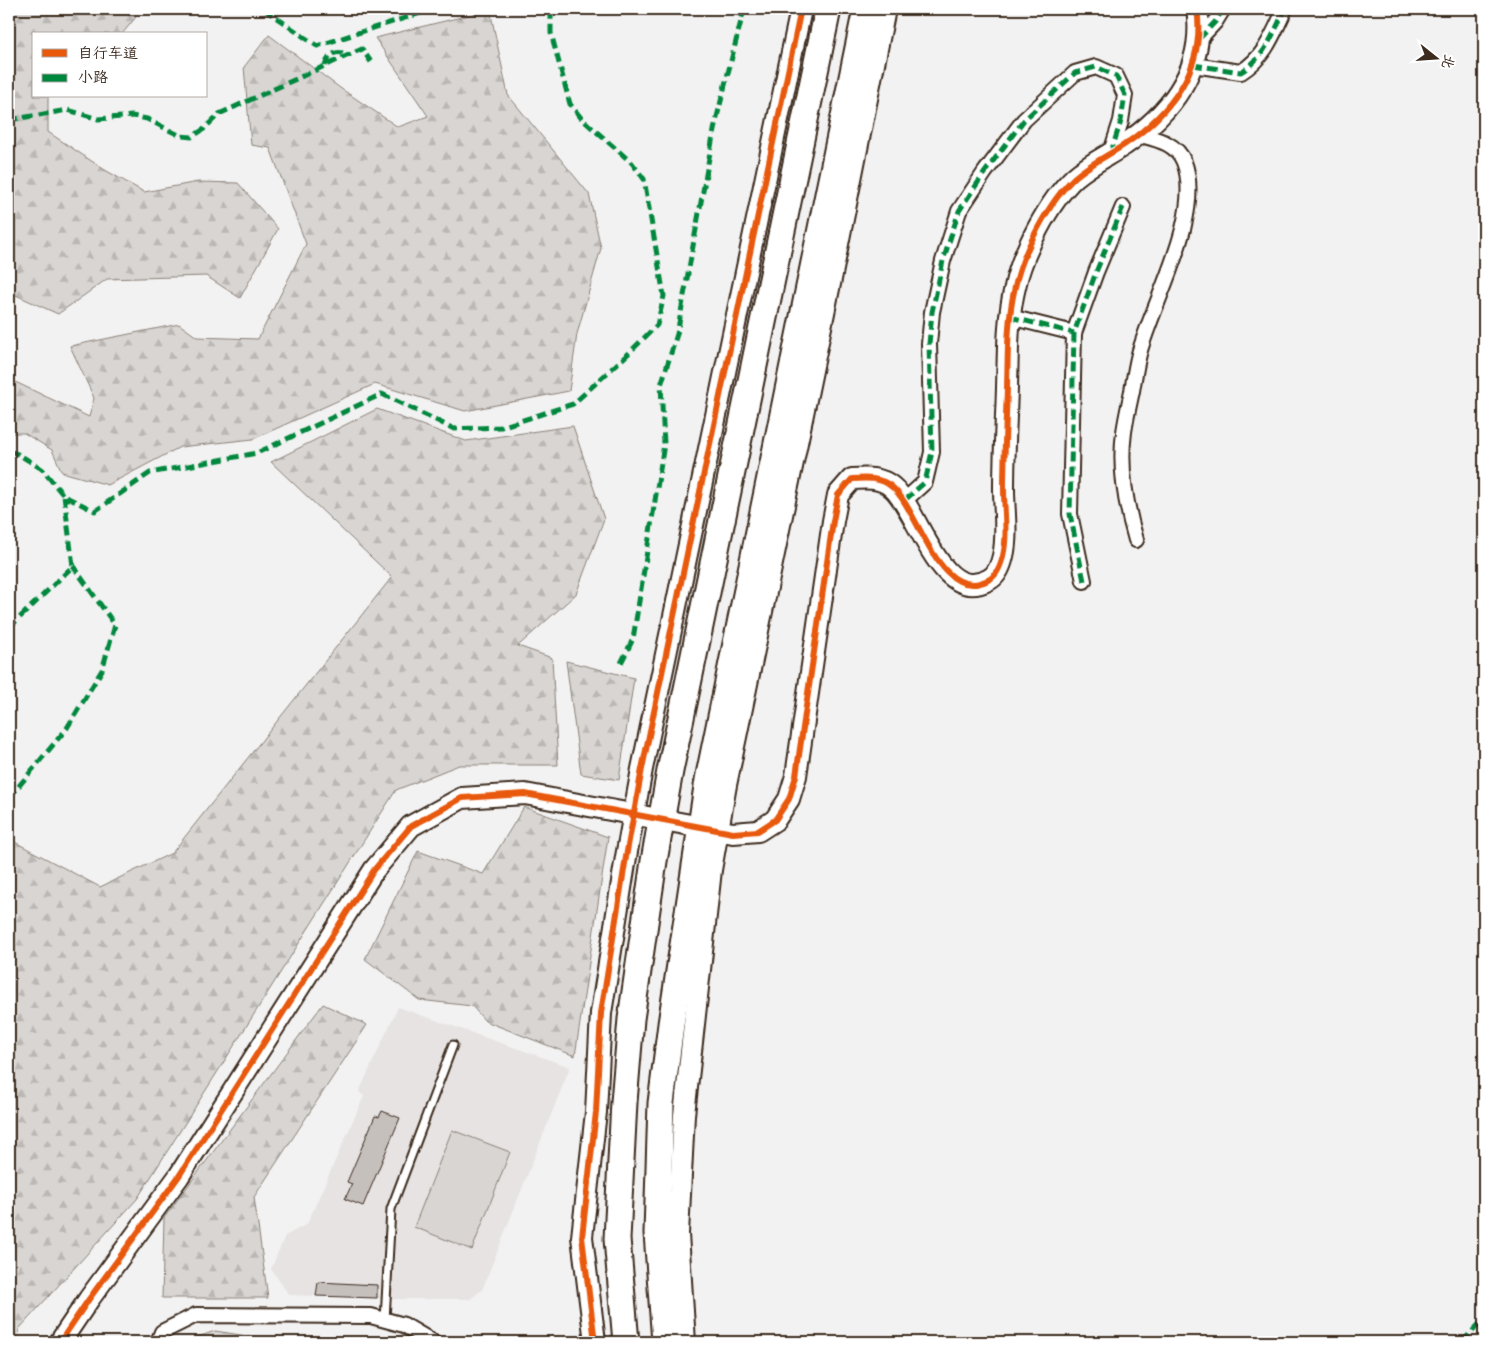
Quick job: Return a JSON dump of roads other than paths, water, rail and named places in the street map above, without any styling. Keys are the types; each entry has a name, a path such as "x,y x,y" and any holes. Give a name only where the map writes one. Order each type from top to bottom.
{"highway":[{"path":"626,1342 618,1239 624,1102 631,1019 654,861 828,9"},
{"path":"665,1342 657,1232 661,1103 671,1024 709,829 708,780 866,9"}],"street":[{"path":"595,1342 582,1237 596,1112 601,1014 633,814 801,9"},
{"path":"685,1342 678,1234 684,1115 711,870 709,829 885,9"},
{"path":"60,1342 179,1176 374,870 411,826 462,798 525,794 733,833 758,831 775,820 789,799 796,776 827,553 838,495 852,479 870,478 891,485 905,500 921,533 944,568 953,577 962,582 980,583 990,580 996,574 1004,555 1007,338 1015,287 1021,266 1040,224 1073,179 1092,164 1123,146 1152,123 1167,107 1193,65 1199,39 1197,9"},
{"path":"1199,39 1215,22 1223,9"},
{"path":"1193,65 1241,72 1254,64 1267,48 1285,9"},
{"path":"905,500 925,482 932,452 929,344 932,312 943,261 959,211 985,172 1024,120 1074,73 1096,66 1116,76 1125,95 1121,121 1111,152"},
{"path":"1136,540 1127,509 1123,462 1124,434 1139,354 1178,245 1189,205 1186,171 1184,162 1179,154 1173,147 1164,142 1138,134"},
{"path":"1084,581 1070,514 1074,333 1096,272 1123,207"},
{"path":"1010,317 1074,333"},
{"path":"158,1342 162,1332 196,1315 371,1316 404,1325 433,1342"}],"lane":[{"path":"385,1320 392,1209 454,1045"}]}
